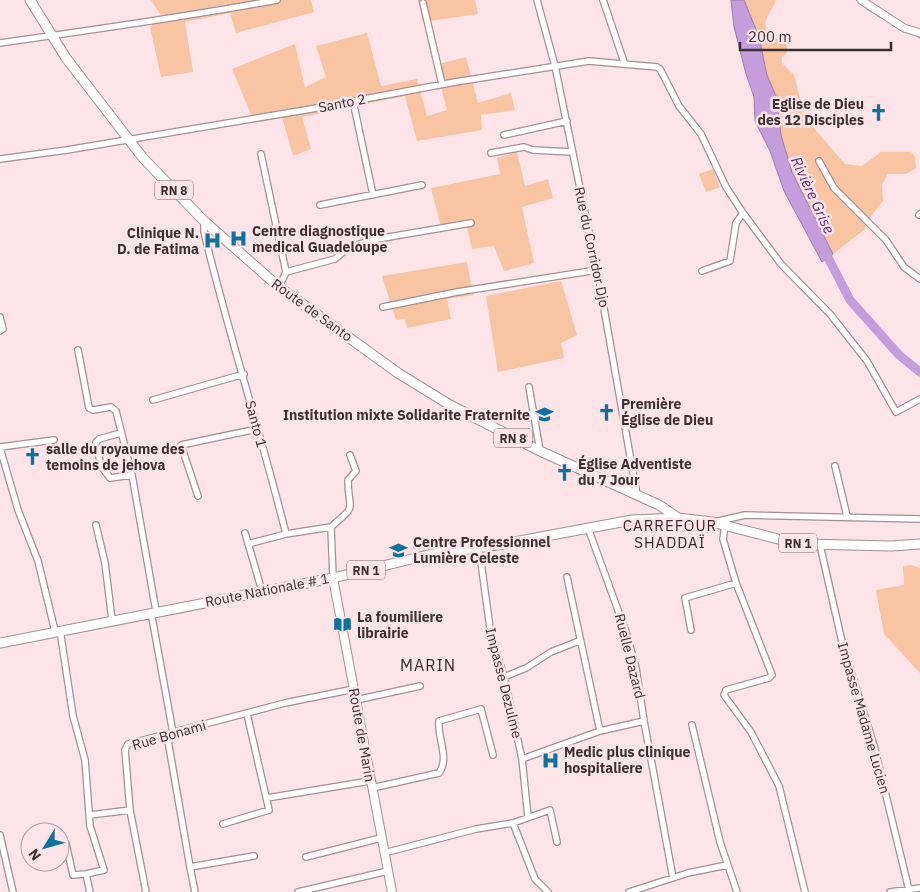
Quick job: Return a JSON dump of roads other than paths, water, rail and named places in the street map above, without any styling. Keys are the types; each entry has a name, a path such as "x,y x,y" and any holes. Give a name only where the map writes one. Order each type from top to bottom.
{"main road":[{"name":"Route de Santo","path":"30,0 50,36 143,158 204,221 280,287 398,372 443,401 540,451 666,509 678,518"},
{"name":"Route Nationale # 1","path":"0,643 154,611 333,578 428,555 478,548 632,520 678,518 712,522 786,541 820,545 892,546 920,544"},
{"name":"Route de Marin","path":"333,578 392,892"}],"street":[{"path":"0,43 90,29 117,28 164,21 277,0"},
{"name":"Rue du Corridor Djo","path":"537,0 555,66 567,121 597,270 637,495"},
{"path":"603,0 624,62"},
{"path":"865,2 904,28 920,33"},
{"path":"423,3 442,84"},
{"name":"Santo 2","path":"0,159 129,140 442,84 555,66 589,61 624,62 659,67 679,106 701,134 726,187 743,213"},
{"path":"353,101 373,195"},
{"path":"504,136 567,121"},
{"path":"491,153 524,147 532,150 572,152"},
{"path":"261,154 286,272 280,287"},
{"path":"819,161 834,188 886,240 904,267 920,279"},
{"path":"320,205 422,186"},
{"path":"702,270 730,261 736,224 743,213 781,264 830,314 867,361 896,412 920,399"},
{"name":"Santo 1","path":"204,221 204,232 222,308 244,374 286,534"},
{"path":"286,272 335,259 349,247 377,239 471,223"},
{"path":"383,307 457,292 597,270"},
{"path":"0,318 3,329 0,331"},
{"path":"78,350 89,408 93,410 111,407 116,411 132,476 154,611 170,734 195,892"},
{"path":"152,400 244,374"},
{"path":"529,387 540,451"},
{"path":"198,496 181,445 257,429"},
{"path":"121,433 99,439 96,442 101,466 110,478 132,476"},
{"path":"54,440 0,447 2,460 18,510 38,561 57,630 73,716 85,760 90,826 104,870 73,875 70,862"},
{"path":"248,544 286,534 331,527 347,513 352,504 348,480 356,471 350,455"},
{"path":"835,466 847,516"},
{"path":"712,522 746,515 920,519"},
{"path":"96,525 105,563 112,620"},
{"path":"725,526 723,539 736,583 772,675 770,678 726,690 724,695 751,732 778,786 804,892"},
{"path":"331,527 333,578"},
{"name":"Ruelle Dazard","path":"588,528 626,632 636,668 673,878"},
{"path":"245,533 262,591"},
{"name":"Impasse Madame Lucien","path":"820,545 842,642 874,746 907,891"},
{"name":"Impasse Dezulme","path":"478,548 491,635 504,677 522,758 528,818"},
{"path":"567,577 600,731"},
{"path":"691,630 685,598 736,583"},
{"path":"504,677 526,668 551,652 580,641"},
{"path":"356,700 420,686"},
{"name":"Rue Bonami","path":"146,892 130,810 125,750 128,744 285,703 354,689"},
{"path":"267,798 371,785 439,773 444,764 439,734 440,721 481,709 493,754"},
{"path":"223,824 269,810 247,714"},
{"path":"522,758 600,731 644,721"},
{"path":"692,725 728,866 737,892"},
{"path":"90,815 130,810"},
{"path":"384,853 476,829 513,823 550,810 557,842"},
{"path":"513,823 536,879 548,892"},
{"path":"0,835 13,892"},
{"path":"306,857 381,838"},
{"path":"190,867 254,856"},
{"path":"629,892 673,878 728,866"},
{"path":"298,892 388,871"},
{"path":"86,874 90,892"},
{"path":"890,892 920,888"}],"waterway":[{"path":"856,0 871,12"},
{"path":"876,15 887,21"},
{"path":"915,35 920,38"},
{"name":"Rivière Grise","path":"823,248 850,300 899,355 920,372"}],"place":[{"name":"Eglise de Dieu des 12 Disciples","path":"878,112"},
{"name":"Centre diagnostique medical Guadeloupe","path":"238,239"},
{"name":"Clinique N. D. de Fatima","path":"213,241"},
{"name":"Première Église de Dieu","path":"607,412"},
{"name":"Institution mixte Solidarite Fraternite","path":"544,415"},
{"name":"salle du royaume des temoins de jehova","path":"32,457"},
{"name":"Église Adventiste du 7 Jour","path":"564,472"},
{"name":"Centre Professionnel Lumière Celeste","path":"399,550"},
{"name":"La foumiliere librairie","path":"343,625"},
{"name":"Medic plus clinique hospitaliere","path":"550,760"}],"district":[{"name":"CARREFOUR SHADDAÏ","path":"670,534"},
{"name":"MARIN","path":"428,665"}]}
